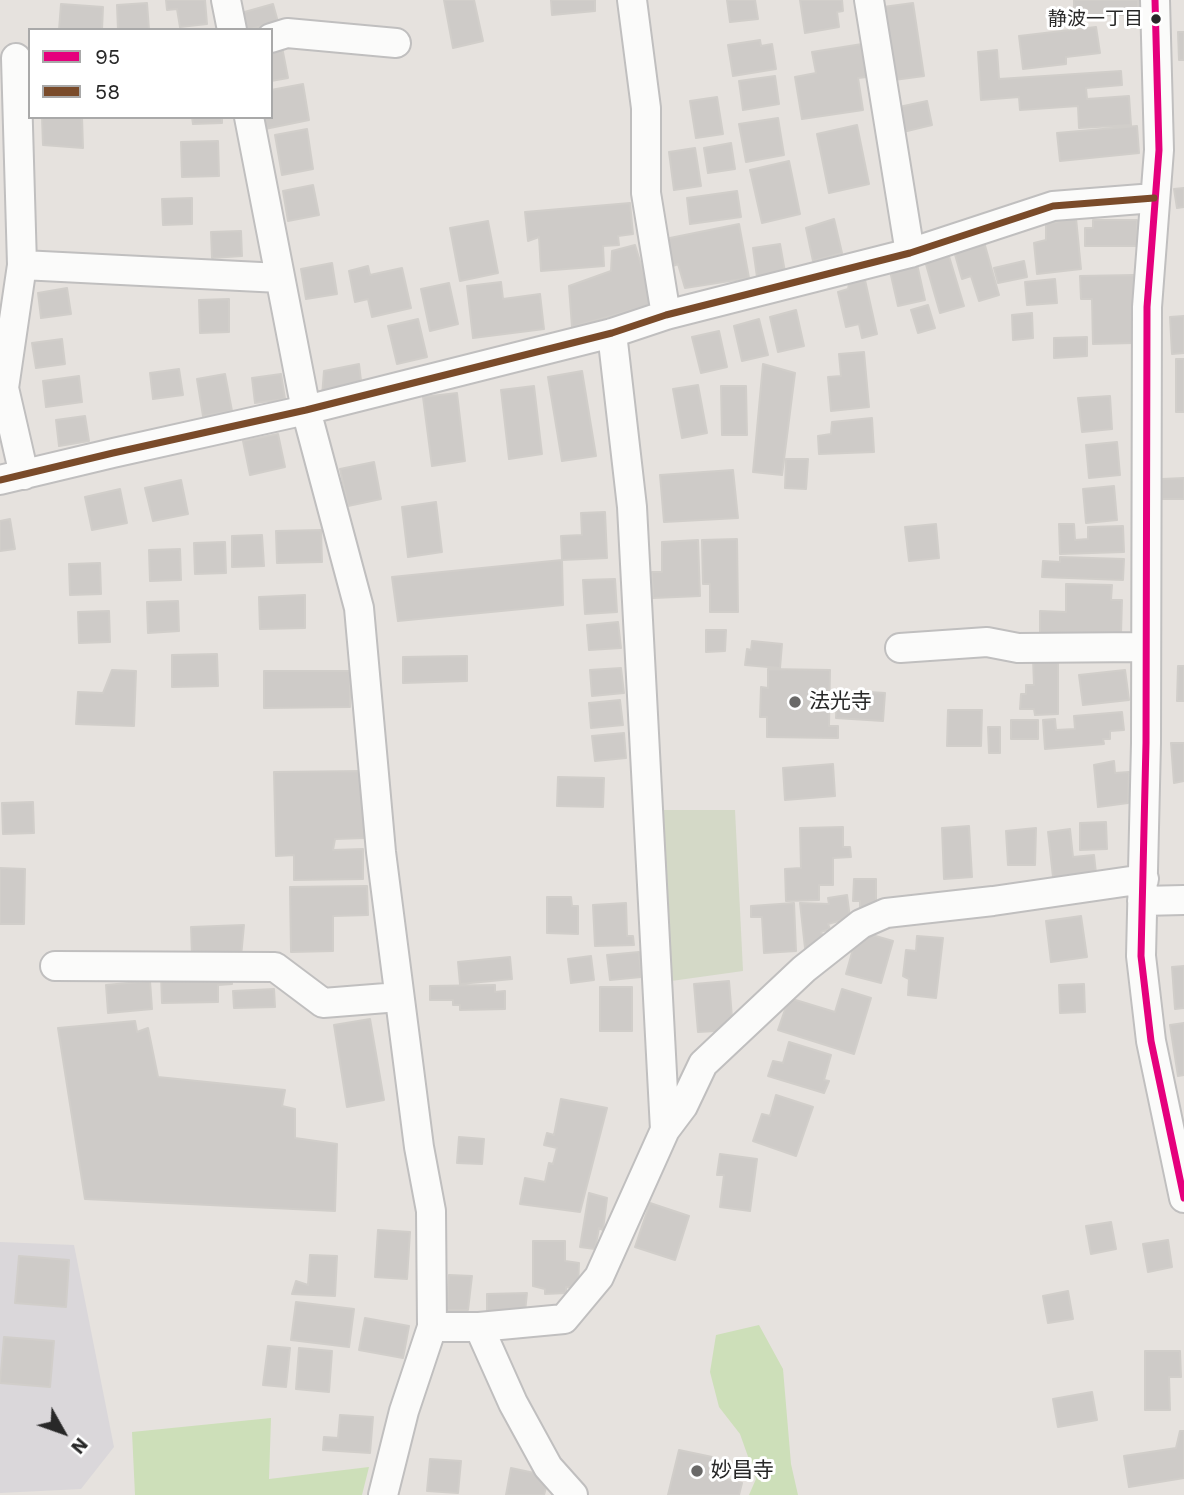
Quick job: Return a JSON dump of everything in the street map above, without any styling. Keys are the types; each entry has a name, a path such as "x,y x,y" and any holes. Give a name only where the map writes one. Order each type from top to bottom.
{"street":[{"path":"226,0 232,28"},
{"path":"632,0 646,108 646,193 666,315"},
{"path":"869,0 910,253"},
{"path":"1155,0 1159,150 1147,307 1142,956 1151,1041 1184,1198"},
{"path":"273,37 288,33 396,43"},
{"path":"15,57 22,265 4,388 12,478 306,410 612,333 666,315 910,253 1053,206 1154,198"},
{"path":"249,119 306,410 359,608 381,852 419,1147 431,1211 432,1327 404,1411 383,1495"},
{"path":"22,265 280,278"},
{"path":"612,333 632,507 665,1130"},
{"path":"900,648 987,642 1018,648 1145,647"},
{"path":"432,1327 479,1327 565,1319 598,1278 665,1130 684,1106 703,1064 804,968 861,924 886,913 993,901 1143,890 1184,900"},
{"path":"55,966 275,967 323,1003 399,997"},
{"path":"479,1327 519,1414 548,1467 573,1495"}],"shaded area":[{"path":"0,1242 74,1245 114,1447 81,1489 0,1493"}],"green space":[{"path":"655,810 735,810 743,971 657,983"},
{"path":"759,1325 783,1369 791,1464 798,1495 749,1495 756,1479 740,1434 719,1407 710,1372 716,1335"},
{"path":"271,1418 269,1479 369,1467 362,1495 135,1495 132,1432"}],"building":[{"path":"166,0 205,0 207,24 180,27 177,9 167,10"},
{"path":"444,0 474,0 483,41 453,48"},
{"path":"551,0 595,0 595,11 552,15"},
{"path":"727,0 755,0 758,19 730,22"},
{"path":"800,0 842,0 843,11 837,12 839,27 805,33"},
{"path":"1074,0 1138,0 1138,14 1074,17"},
{"path":"147,3 149,28 118,28 117,5"},
{"path":"913,3 924,76 894,80 883,7"},
{"path":"61,4 103,7 102,28 59,28"},
{"path":"273,4 278,22 245,28 241,13"},
{"path":"1096,27 1100,53 1066,57 1066,64 1023,69 1019,36"},
{"path":"1178,32 1184,32 1184,60 1179,60"},
{"path":"760,40 761,46 772,44 776,69 733,76 728,45"},
{"path":"862,44 867,77 858,78 863,110 802,119 795,77 816,73 812,52"},
{"path":"282,47 288,78 273,81 273,49"},
{"path":"997,50 999,79 1121,71 1122,85 1086,88 1087,99 1129,96 1131,125 1079,128 1078,106 1020,110 1019,97 981,100 978,52"},
{"path":"775,76 779,104 743,110 739,81"},
{"path":"303,84 309,120 265,129 263,119 273,119 273,90"},
{"path":"717,97 723,134 696,138 690,101"},
{"path":"927,101 932,125 903,132 899,107"},
{"path":"778,118 784,155 746,162 739,124"},
{"path":"42,119 82,119 83,148 43,145"},
{"path":"192,119 222,119 222,123 193,124"},
{"path":"857,125 869,184 829,193 817,134"},
{"path":"1137,126 1139,153 1060,161 1057,133"},
{"path":"307,129 313,169 282,175 275,135"},
{"path":"218,141 219,176 182,177 181,142"},
{"path":"731,143 735,169 708,173 704,148"},
{"path":"695,148 701,186 674,190 669,152"},
{"path":"789,161 800,214 762,223 750,170"},
{"path":"313,185 319,215 288,221 283,191"},
{"path":"1184,188 1184,207 1177,208 1174,189"},
{"path":"737,191 741,217 690,224 687,198"},
{"path":"192,198 192,224 163,225 162,199"},
{"path":"630,203 633,234 618,236 619,245 603,246 604,266 541,271 539,237 528,241 525,212"},
{"path":"1076,218 1081,269 1037,274 1034,243 1046,240 1046,224"},
{"path":"834,219 842,253 813,261 806,228"},
{"path":"1093,220 1137,220 1137,246 1085,246 1085,228 1093,228"},
{"path":"488,221 498,273 460,281 450,228"},
{"path":"739,224 749,278 685,288 678,264 668,268 665,239"},
{"path":"241,231 242,256 212,258 211,232"},
{"path":"984,242 999,295 979,301 971,276 962,279 954,251"},
{"path":"780,244 785,272 757,277 753,248"},
{"path":"635,245 653,304 572,327 569,286 611,271 612,251"},
{"path":"948,253 964,306 940,313 925,261"},
{"path":"1024,261 1027,277 998,283 994,268"},
{"path":"332,263 337,294 306,299 301,269"},
{"path":"917,264 925,300 898,306 890,271"},
{"path":"368,266 370,275 402,268 411,308 372,317 368,299 355,302 349,271"},
{"path":"1134,275 1134,343 1093,344 1092,299 1081,299 1080,276"},
{"path":"1055,279 1057,303 1027,305 1025,282"},
{"path":"865,280 877,334 862,338 859,324 846,327 838,292 848,289 849,284"},
{"path":"501,282 503,299 540,294 544,329 473,338 467,286"},
{"path":"449,283 458,324 430,331 421,289"},
{"path":"67,288 71,314 41,318 38,293"},
{"path":"229,299 229,332 200,333 199,300"},
{"path":"928,305 935,328 918,333 911,310"},
{"path":"796,310 804,346 778,352 770,317"},
{"path":"1032,313 1033,338 1013,340 1012,315"},
{"path":"1184,316 1184,353 1172,354 1170,317"},
{"path":"418,319 427,357 397,364 388,326"},
{"path":"759,319 768,355 742,361 734,326"},
{"path":"719,331 727,367 701,373 692,337"},
{"path":"1087,337 1087,356 1054,358 1054,338"},
{"path":"62,339 65,364 36,368 32,343"},
{"path":"864,352 869,407 831,411 828,377 841,376 839,354"},
{"path":"1176,359 1184,359 1184,412 1176,412"},
{"path":"359,364 362,389 322,396 324,371"},
{"path":"763,364 795,373 782,475 753,472"},
{"path":"179,369 183,395 153,399 150,373"},
{"path":"582,371 596,456 562,461 548,377"},
{"path":"225,374 232,411 203,416 197,379"},
{"path":"281,374 285,399 255,403 252,378"},
{"path":"79,376 82,402 46,407 43,381"},
{"path":"698,385 707,433 682,438 673,389"},
{"path":"534,386 542,454 509,459 501,390"},
{"path":"721,386 746,386 747,435 722,435"},
{"path":"457,393 465,461 432,466 423,397"},
{"path":"1110,396 1112,429 1082,432 1078,398"},
{"path":"85,416 89,441 59,446 56,420"},
{"path":"872,418 874,452 819,454 818,436 831,434 832,422"},
{"path":"278,434 285,467 250,475 243,441"},
{"path":"1117,442 1120,475 1089,478 1086,445"},
{"path":"786,459 808,459 806,489 785,488"},
{"path":"374,462 381,499 348,506 340,469"},
{"path":"733,470 738,518 664,522 660,475"},
{"path":"1184,478 1184,499 1162,499 1162,479"},
{"path":"181,480 188,514 153,521 145,488"},
{"path":"1114,486 1117,520 1086,523 1083,489"},
{"path":"120,489 127,523 92,530 85,497"},
{"path":"436,502 442,552 408,557 402,507"},
{"path":"605,512 607,558 562,560 561,536 582,535 581,513"},
{"path":"10,519 15,549 0,551 0,521"},
{"path":"936,524 939,558 909,561 905,527"},
{"path":"1059,524 1074,524 1075,540 1088,539 1088,527 1123,526 1124,552 1060,554"},
{"path":"321,530 322,562 277,563 276,531"},
{"path":"262,535 264,566 232,567 232,536"},
{"path":"737,539 738,612 710,612 710,584 703,584 702,540"},
{"path":"698,540 700,596 653,598 652,572 662,572 662,542"},
{"path":"225,542 226,573 195,574 194,543"},
{"path":"180,549 181,580 150,581 149,550"},
{"path":"1060,557 1124,559 1123,580 1042,577 1043,561 1060,562"},
{"path":"562,560 563,605 398,621 392,577"},
{"path":"100,563 101,594 70,595 69,564"},
{"path":"615,579 617,612 585,614 583,580"},
{"path":"1066,584 1112,585 1111,600 1122,600 1121,634 1040,633 1040,611 1066,612"},
{"path":"305,595 305,628 260,629 259,597"},
{"path":"178,601 179,631 148,633 147,602"},
{"path":"109,611 110,642 79,643 78,612"},
{"path":"618,622 621,648 589,650 587,625"},
{"path":"706,630 726,630 725,651 706,652"},
{"path":"752,641 782,644 780,668 745,665 747,649 751,650"},
{"path":"217,654 218,686 172,687 172,655"},
{"path":"467,656 467,681 403,683 403,657"},
{"path":"1033,658 1058,658 1058,714 1035,715 1034,709 1020,709 1021,694 1026,694 1026,685 1034,685"},
{"path":"1178,666 1184,666 1184,701 1177,701"},
{"path":"621,668 624,693 592,696 590,670"},
{"name":"法光寺","path":"768,669 830,670 829,726 838,726 838,738 767,737 767,717 760,717 761,687 768,688"},
{"path":"112,670 136,671 134,726 76,724 78,692 103,693"},
{"path":"1125,670 1129,700 1083,705 1079,675"},
{"path":"264,671 350,671 350,707 264,708"},
{"path":"837,690 885,693 883,721 836,718"},
{"path":"620,700 623,725 591,728 589,703"},
{"path":"948,710 982,710 981,746 947,746"},
{"path":"1122,712 1124,730 1110,731 1110,739 1103,739 1104,744 1045,749 1043,720 1055,719 1056,730 1075,729 1074,716"},
{"path":"1011,720 1038,720 1038,739 1011,739"},
{"path":"988,727 1000,727 1000,753 989,753"},
{"path":"624,733 626,758 595,761 592,736"},
{"path":"1171,743 1184,743 1184,781 1174,783"},
{"path":"1114,761 1115,773 1129,772 1128,803 1098,807 1094,765"},
{"path":"833,764 835,796 785,800 783,768"},
{"path":"364,771 365,838 335,839 333,850 363,849 363,879 294,880 294,855 276,856 274,772"},
{"path":"558,777 604,778 603,807 557,806"},
{"path":"33,802 34,833 3,834 2,803"},
{"path":"1106,822 1107,849 1080,850 1080,823"},
{"path":"969,826 972,877 944,879 942,828"},
{"path":"843,827 843,847 850,847 851,857 833,858 833,885 819,885 819,900 786,901 785,869 801,868 800,828"},
{"path":"1036,828 1035,865 1008,865 1006,831"},
{"path":"1070,829 1073,857 1094,855 1097,882 1054,886 1048,832"},
{"path":"0,868 25,869 24,924 0,924"},
{"path":"854,879 876,879 876,907 860,907 860,901 853,901"},
{"path":"367,886 368,915 333,916 333,951 291,952 290,887"},
{"path":"847,895 850,918 828,924 830,929 821,932 824,939 814,943 813,947 805,948 800,903 829,904 828,898"},
{"path":"547,897 571,897 572,906 578,906 578,934 547,933"},
{"path":"626,903 627,936 633,936 634,945 595,946 593,905"},
{"path":"794,903 796,951 764,953 762,917 751,917 751,906"},
{"path":"1081,916 1087,957 1051,962 1046,921"},
{"path":"244,925 241,957 192,956 191,927"},
{"path":"858,931 893,941 881,983 846,974"},
{"path":"917,936 943,938 936,998 908,995 909,979 903,976 906,950 916,951"},
{"path":"639,952 641,977 610,980 607,955"},
{"path":"591,956 594,980 571,983 568,959"},
{"path":"510,957 512,979 460,984 458,962"},
{"path":"1184,966 1184,1008 1175,1009 1172,967"},
{"path":"232,972 232,984 218,985 218,1002 162,1003 161,974"},
{"path":"150,981 152,1009 108,1013 106,985"},
{"path":"729,981 733,1030 698,1032 694,984"},
{"path":"1084,984 1085,1012 1060,1013 1059,985"},
{"path":"495,985 495,992 505,991 505,1009 460,1010 460,1005 453,1005 453,1000 430,1000 430,986"},
{"path":"600,987 632,987 632,1031 600,1031"},
{"path":"274,989 275,1007 234,1008 233,991"},
{"path":"842,989 871,998 854,1054 778,1030 789,998 835,1012"},
{"path":"370,1019 384,1100 347,1107 334,1025"},
{"path":"135,1021 137,1032 148,1028 158,1077 285,1090 282,1106 295,1109 295,1138 337,1144 335,1211 85,1199 58,1028"},
{"path":"1184,1023 1184,1075 1178,1076 1170,1025"},
{"path":"789,1042 831,1055 824,1080 829,1081 824,1093 768,1076 773,1061 783,1063"},
{"path":"776,1095 813,1107 796,1156 753,1141 762,1114 770,1116"},
{"path":"561,1099 607,1108 580,1212 520,1204 525,1178 545,1182 549,1163 553,1164 557,1148 544,1145 547,1133 554,1135"},
{"path":"459,1137 484,1139 482,1164 457,1163"},
{"path":"720,1154 757,1159 750,1211 720,1207 724,1175 717,1175"},
{"path":"589,1193 607,1198 603,1230 599,1228 595,1249 580,1247"},
{"path":"650,1203 689,1216 675,1260 635,1247"},
{"path":"1111,1222 1116,1249 1091,1254 1086,1226"},
{"path":"378,1230 410,1232 407,1279 375,1277"},
{"path":"1168,1240 1172,1267 1148,1272 1143,1244"},
{"path":"533,1241 565,1241 565,1261 579,1263 578,1288 566,1287 566,1293 545,1294 545,1289 533,1286"},
{"path":"310,1255 337,1256 335,1296 292,1294 296,1281 308,1285"},
{"path":"19,1256 69,1260 66,1307 15,1303"},
{"path":"449,1275 472,1276 468,1310 447,1310"},
{"path":"1068,1291 1073,1319 1048,1323 1043,1296"},
{"path":"527,1293 525,1312 487,1313 487,1294"},
{"path":"296,1302 354,1309 349,1347 291,1340"},
{"path":"365,1318 409,1326 403,1358 359,1350"},
{"path":"4,1337 54,1341 50,1387 0,1383"},
{"path":"268,1346 290,1348 286,1387 263,1385"},
{"path":"299,1348 332,1351 329,1392 296,1389"},
{"path":"1145,1351 1180,1351 1181,1377 1169,1377 1170,1410 1145,1410"},
{"path":"1092,1392 1097,1420 1058,1427 1053,1399"},
{"path":"340,1415 373,1417 370,1453 323,1450 324,1437 338,1438"},
{"path":"1180,1431 1184,1431 1184,1478 1129,1487 1124,1456 1176,1448"},
{"name":"妙昌寺","path":"679,1450 717,1458 714,1470 728,1473 727,1479 742,1483 739,1495 668,1495"},
{"path":"430,1459 461,1461 458,1493 427,1491"},
{"path":"511,1468 539,1474 547,1484 544,1495 506,1495"}],"transit line":[{"name":"95","path":"1155,0 1159,150 1147,307 1146,743 1141,956 1151,1041 1184,1198"},
{"name":"58","path":"0,480 306,410 612,333 666,315 910,253 1053,206 1154,198"}],"place":[{"name":"静波一丁目","path":"1156,19"},
{"name":"法光寺","path":"795,702"},
{"name":"妙昌寺","path":"697,1471"}]}
